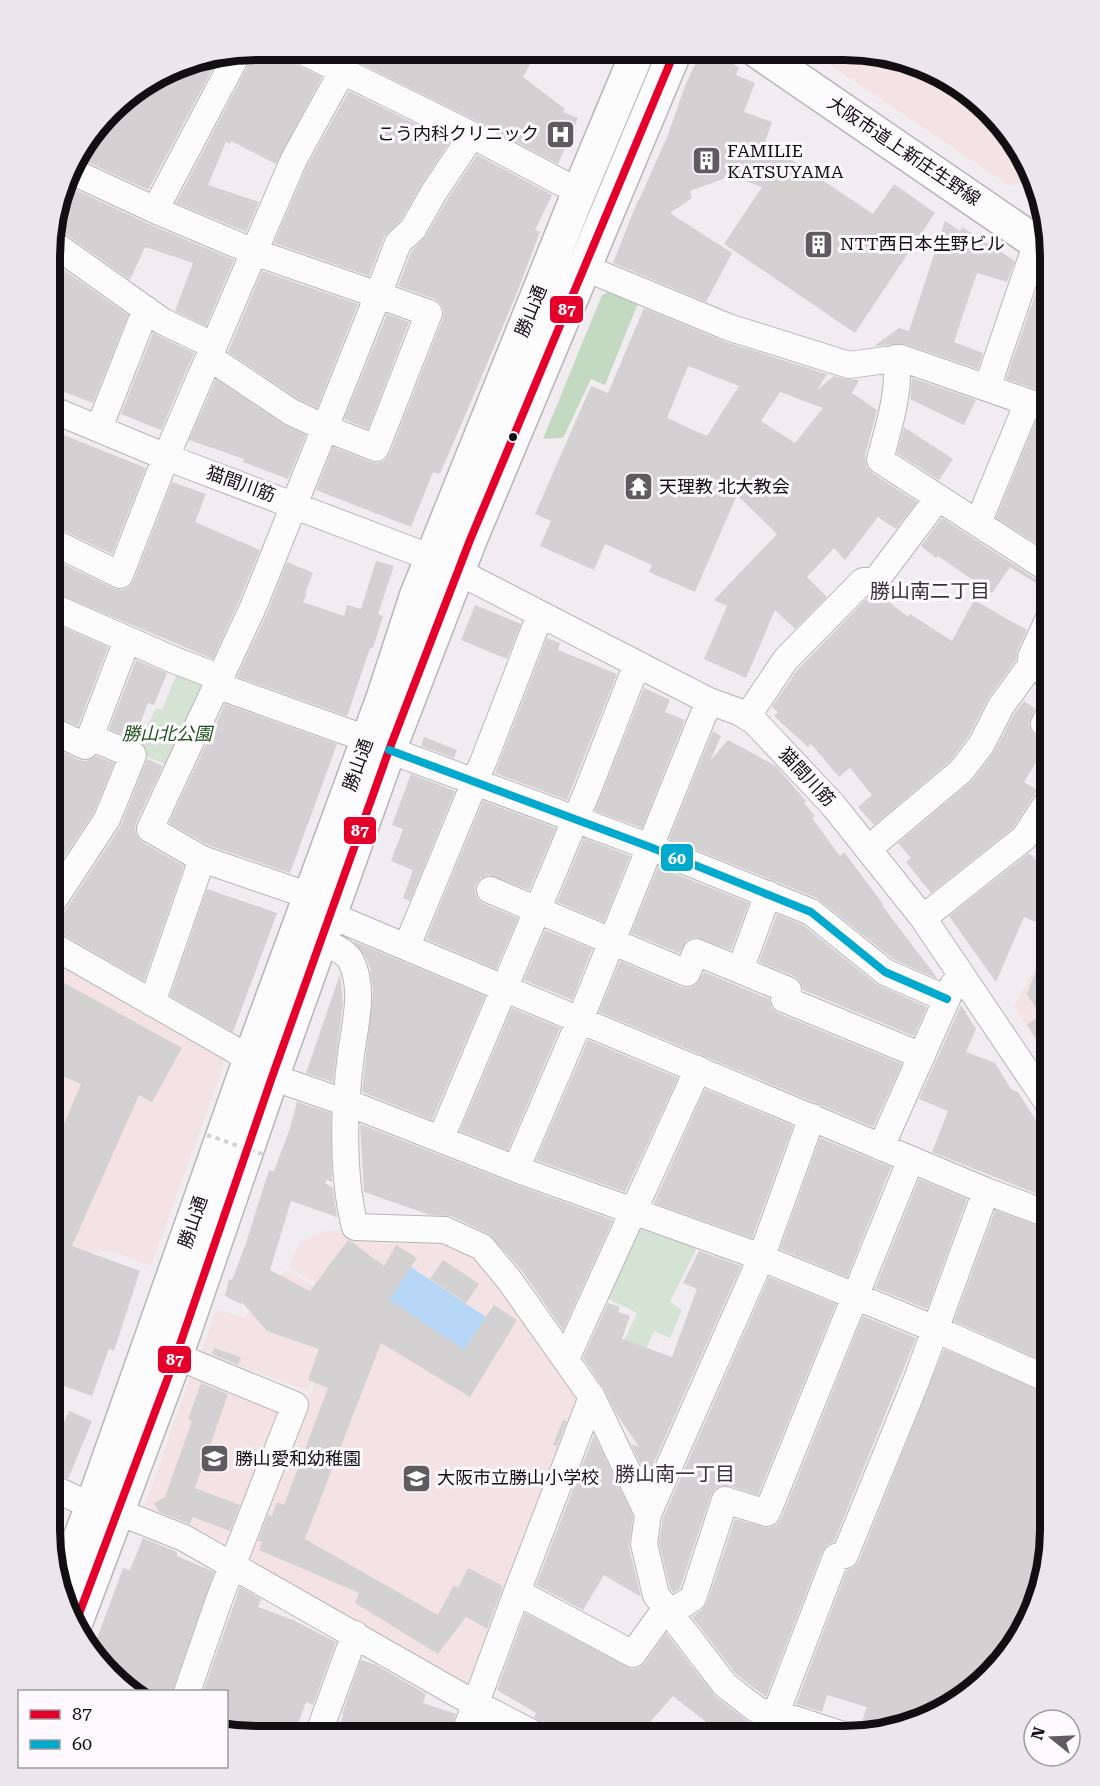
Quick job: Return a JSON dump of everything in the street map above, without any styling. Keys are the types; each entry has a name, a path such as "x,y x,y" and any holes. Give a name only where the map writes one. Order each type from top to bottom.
{"main road":[{"name":"勝山通","path":"79,1612 105,1510 261,1068 320,917 378,745 579,192 634,60"},
{"name":"勝山通","path":"445,565 583,267 671,60"},
{"name":"大阪市道上新庄生野線","path":"771,60 1038,236"},
{"name":"勝山通","path":"66,1578 105,1510 176,1356 261,1068 320,917"}],"street":[{"path":"322,60 472,135 579,192"},
{"path":"155,210 233,62"},
{"path":"60,545 120,575 166,457 294,159 343,70"},
{"path":"472,135 434,192 413,229 398,243 254,605 150,829 202,859 320,917 406,946 911,1160 1040,1211"},
{"path":"61,249 162,321 211,352 291,412 376,448 429,313 254,252 78,174"},
{"path":"987,388 1040,253"},
{"path":"583,267 728,327 849,365 896,358 1039,406 978,523"},
{"path":"99,428 146,309"},
{"path":"896,358 897,379 880,460 1040,563"},
{"name":"猫間川筋","path":"60,413 166,457 295,505 445,565 709,701 755,722 833,805 923,918 1040,1091"},
{"path":"747,717 786,659 863,581 877,579 938,498"},
{"path":"60,610 218,681 475,783 650,847 810,912 885,972 946,999"},
{"path":"406,946 475,783 540,615"},
{"path":"1040,636 1030,657 1040,669"},
{"path":"60,734 85,746 127,640"},
{"path":"441,1138 538,910 637,664"},
{"path":"868,849 961,771 981,745 1000,706 1040,671"},
{"path":"516,1169 580,1020 709,701"},
{"path":"60,891 107,819 133,755 90,737"},
{"path":"923,918 1024,838 1040,813"},
{"path":"152,1003 202,859"},
{"path":"490,890 687,973 696,952 788,990 784,999 921,1056"},
{"path":"740,970 768,894"},
{"path":"320,917 351,960 355,974 357,1019 346,1103 349,1200 356,1227 445,1230 482,1247 592,1397 648,1514"},
{"path":"60,950 261,1068 516,1169 761,1258 935,1329 1040,1376"},
{"path":"881,1147 959,971"},
{"path":"566,1359 698,1069"},
{"path":"812,1118 761,1258 648,1514 644,1544 656,1595 725,1685 756,1708 770,1715 776,1713 813,1726"},
{"path":"517,1592 633,1654 668,1611 693,1598 725,1500 767,1513 911,1160"},
{"path":"776,1713 836,1557 845,1555 935,1329 986,1191"},
{"path":"176,1356 295,1405 188,1690"},
{"path":"468,1726 592,1397"},
{"path":"60,1490 105,1510 134,1518 184,1538 461,1696 520,1726"},
{"path":"321,1726 355,1634"}],"path":[{"path":"207,1136 265,1155"}],"shaded area":[{"path":"822,60 870,62 895,67 942,86 983,117 1014,158 1026,184 1008,185"},
{"path":"60,958 228,1054 151,1266 108,1250 78,1255 60,1294"},
{"path":"1040,959 1040,1048 1014,1007"},
{"name":"大阪市立勝山小学校","path":"347,1229 412,1234 477,1252 585,1397 474,1684 466,1686 248,1559 346,1301 289,1267 299,1243 321,1232"},
{"path":"286,1270 344,1303 308,1391 201,1352 217,1309 244,1318"},
{"name":"勝山愛和幼稚園","path":"190,1377 286,1412 231,1546 145,1506"}],"green space":[{"path":"610,291 638,303 605,385 591,379 563,438 543,439 602,295"},
{"name":"勝山北公園","path":"178,670 214,685 174,768 144,755 138,744 156,708 162,710"},
{"path":"642,1222 699,1244 670,1302 682,1310 670,1338 654,1331 644,1354 623,1343 637,1313 602,1296"}],"water":[{"path":"411,1267 486,1317 464,1350 389,1300"}],"building":[{"path":"251,60 289,60 322,77 276,164 231,141 230,144 226,142 208,185 259,202 246,232 176,203"},
{"path":"353,60 532,60 523,77 565,109 563,112 578,118 558,164"},
{"path":"697,60 727,60 739,68 736,75 755,83 744,112 772,122 765,142 873,214 894,184 935,213 855,333 724,244 762,187 731,176 690,191 692,198 670,213 732,253 706,302 613,263 638,200 668,135"},
{"path":"215,65 148,190 85,161 86,158 109,127 147,93 181,75"},
{"path":"349,91 450,141 401,220 384,237 369,276 274,243 307,166"},
{"path":"477,155 552,195 535,230 540,232 470,404 440,474 433,472 411,527 316,490 333,447 378,463 385,460 390,453 444,311 435,299 398,286 411,252 426,236"},
{"path":"72,188 234,260 206,326 175,311 193,263 145,247 130,280 62,231"},
{"path":"945,221 960,231 962,227 1015,261 1007,282 977,273 954,342 983,353 978,369 905,344 874,346 899,328 909,331"},
{"path":"60,267 128,315 93,403 60,390"},
{"path":"262,271 358,304 317,408 298,399 228,352"},
{"path":"1040,281 1040,391 1006,379"},
{"path":"644,308 723,341 827,374 817,390 834,376 859,380 852,393 877,410 865,456 866,466 872,473 917,502 896,529 878,517 845,560 834,548 807,577 827,597 795,629 775,610 746,678 704,659 727,606 714,600 777,534 737,495 695,592 649,572 652,565 605,544 594,570 540,546 551,521 535,514 591,386 608,393","holes":["688,366 739,386 707,436 667,418","780,392 823,408 795,443 761,421"]},
{"path":"387,314 409,322 368,429 344,419"},
{"path":"153,333 194,353 161,430 121,414"},
{"path":"912,378 976,400 964,425 910,399"},
{"path":"216,379 283,424 306,435 288,479 243,462 244,459 189,440"},
{"path":"1036,421 1040,422 1040,546 996,518"},
{"path":"904,427 953,459 939,480 897,453"},
{"path":"60,434 146,468 112,554 60,529"},
{"path":"172,482 206,494 195,522 260,550 213,659 60,595 60,562 113,588 122,590 129,587 134,580"},
{"path":"942,518 1040,582 1040,586 1010,567 992,593 921,546"},
{"path":"376,561 394,566 378,614 383,616 373,648 370,648 347,716 237,677 268,611 287,562 313,573 303,602 344,616 347,605 361,609"},
{"path":"879,594 908,617 910,614 952,641 974,600 1027,630 1017,651 1016,660 989,697 968,737 950,761 874,825 858,807 872,795 850,768 839,777 811,744 808,747 774,716 778,712 772,707 798,669 870,595"},
{"path":"475,605 521,624 507,659 461,640"},
{"path":"60,626 108,647 78,726 60,719"},
{"path":"547,638 560,643 558,650 617,674 567,800 495,773"},
{"path":"136,660 167,673 154,705 148,703 134,739 109,729"},
{"path":"644,688 670,700 665,712 685,720 642,828 595,811"},
{"path":"1024,701 1035,708 1029,724 1032,733 1040,738 1040,756 1024,782 1037,790 1013,828 931,893 906,862 911,858 898,843 973,780 994,752 1014,714"},
{"path":"225,704 337,744 290,873 208,845 169,823"},
{"path":"713,731 721,736 710,761 728,740 776,766 806,801 804,803 815,816 812,818 840,856 844,852 938,979 893,959 817,898 669,839"},
{"path":"424,737 457,750 454,758 421,746"},
{"path":"60,750 79,760 86,761 96,756 114,763 94,812 60,863"},
{"path":"147,759 163,766 135,829 142,842 184,866 144,981 60,933 60,916 120,827"},
{"path":"411,774 455,791 410,901 403,898 413,870 391,861 403,829 392,825"},
{"path":"483,801 556,828 529,890 489,875 481,878 476,884 475,892 484,904 518,918 496,969 426,939"},
{"path":"584,838 630,856 604,922 557,902"},
{"path":"1029,853 1040,863 1040,924 1024,917 996,982 949,916"},
{"path":"658,867 749,903 731,950 695,937 687,940 679,953 631,933"},
{"path":"207,889 277,913 233,1032 170,996"},
{"path":"777,914 803,925 876,984 927,1007 914,1036 803,990 800,981 794,976 759,962"},
{"path":"545,930 592,949 572,1000 524,980"},
{"path":"353,941 485,996 432,1120 362,1092 373,992 370,968 365,956"},
{"path":"1040,960 1040,1014 1027,994"},
{"path":"620,961 688,988 696,985 704,972 769,999 772,1008 778,1013 902,1064 873,1127 599,1012"},
{"path":"340,974 343,1003 333,1082 306,1073"},
{"path":"60,981 182,1048 152,1102 139,1095 72,1246 140,1271 114,1351 109,1349 92,1396 60,1385 60,1134 81,1084 60,1075"},
{"path":"961,1005 976,1029 966,1052 995,1063 1011,1089 1018,1092 1040,1127 1040,1195 932,1152 948,1111 919,1099"},
{"path":"512,1008 560,1028 508,1150 460,1131"},
{"path":"1040,1017 1040,1045 1027,1024"},
{"path":"588,1040 678,1078 625,1192 536,1160"},
{"path":"705,1089 793,1126 752,1238 654,1203"},
{"path":"297,1102 331,1113 332,1182 327,1180 325,1183 333,1188 337,1217 291,1201 270,1270 310,1291 348,1240 384,1266 396,1245 417,1258 389,1300 464,1350 494,1305 517,1320 470,1397 381,1343 305,1539 438,1615 454,1585 458,1588 468,1568 503,1586 487,1629 466,1617 438,1654 355,1603 359,1593 259,1550 262,1542 258,1541 268,1515 272,1516 277,1502 284,1505 328,1388 308,1380 319,1349 267,1331 242,1302 241,1304 225,1296 229,1279 232,1280 245,1246 269,1170 274,1171"},
{"path":"360,1124 613,1220 563,1330 522,1271 489,1234 451,1216 430,1215 364,1192"},
{"path":"820,1138 891,1167 847,1277 780,1249"},
{"path":"919,1179 967,1199 927,1309 875,1288"},
{"path":"995,1210 1040,1226 1040,1360 954,1321"},
{"path":"699,1251 741,1266 647,1478 631,1444 639,1447 583,1358 608,1303 620,1307 618,1312 630,1316 622,1339 672,1357 697,1289 683,1283"},
{"path":"443,1260 479,1284 466,1303 430,1279"},
{"path":"769,1277 836,1304 758,1495 729,1486 715,1489 680,1588 673,1593 659,1543 663,1518"},
{"path":"863,1316 916,1338 834,1542 827,1545 822,1552 766,1697 736,1674 692,1617 707,1603 735,1519 769,1528 781,1519"},
{"path":"214,1348 241,1357 238,1365 212,1354"},
{"path":"944,1349 1040,1391 1040,1543 1030,1593 1020,1617 1007,1639 991,1659 973,1677 942,1700 907,1716 861,1725 867,1707 827,1695 822,1712 796,1704 847,1570 859,1561"},
{"path":"201,1383 228,1394 195,1488 240,1505 230,1531 193,1517 190,1524 159,1512 154,1503 165,1497 192,1421 188,1419"},
{"path":"69,1411 92,1421 68,1479 60,1476 61,1429"},
{"path":"563,1420 567,1421 557,1446 553,1445"},
{"path":"594,1435 633,1516 629,1547 641,1597 604,1575 583,1610 536,1585"},
{"path":"143,1538 177,1552 177,1556 214,1572 173,1690 144,1690 117,1669 96,1642 123,1568 130,1570"},
{"path":"240,1587 261,1599 258,1607 293,1620 336,1642 313,1705 306,1702 297,1726 228,1724 228,1690 204,1690"},
{"path":"525,1613 632,1669 639,1668 645,1663 666,1633 716,1697 757,1726 711,1726 673,1696 647,1726 547,1726 534,1717 536,1713 497,1690"},
{"path":"361,1660 376,1665 426,1694 423,1703 456,1714 452,1726 339,1726"}],"transit line":[{"name":"87","path":"79,1614 176,1356 272,1077 389,750 470,540 671,60"},
{"name":"60","path":"389,750 650,847 811,912 885,972 947,999"}],"place":[{"name":"こう内科クリニック","path":"560,134"},
{"name":"FAMILIE KATSUYAMA","path":"706,161"},
{"name":"NTT西日本生野ビル","path":"819,244"},
{"name":"天理教 北大教会","path":"638,487"},
{"name":"勝山愛和幼稚園","path":"214,1459"},
{"name":"大阪市立勝山小学校","path":"416,1478"}],"district":[{"name":"勝山南二丁目","path":"930,591"},
{"name":"勝山南一丁目","path":"675,1474"}]}
